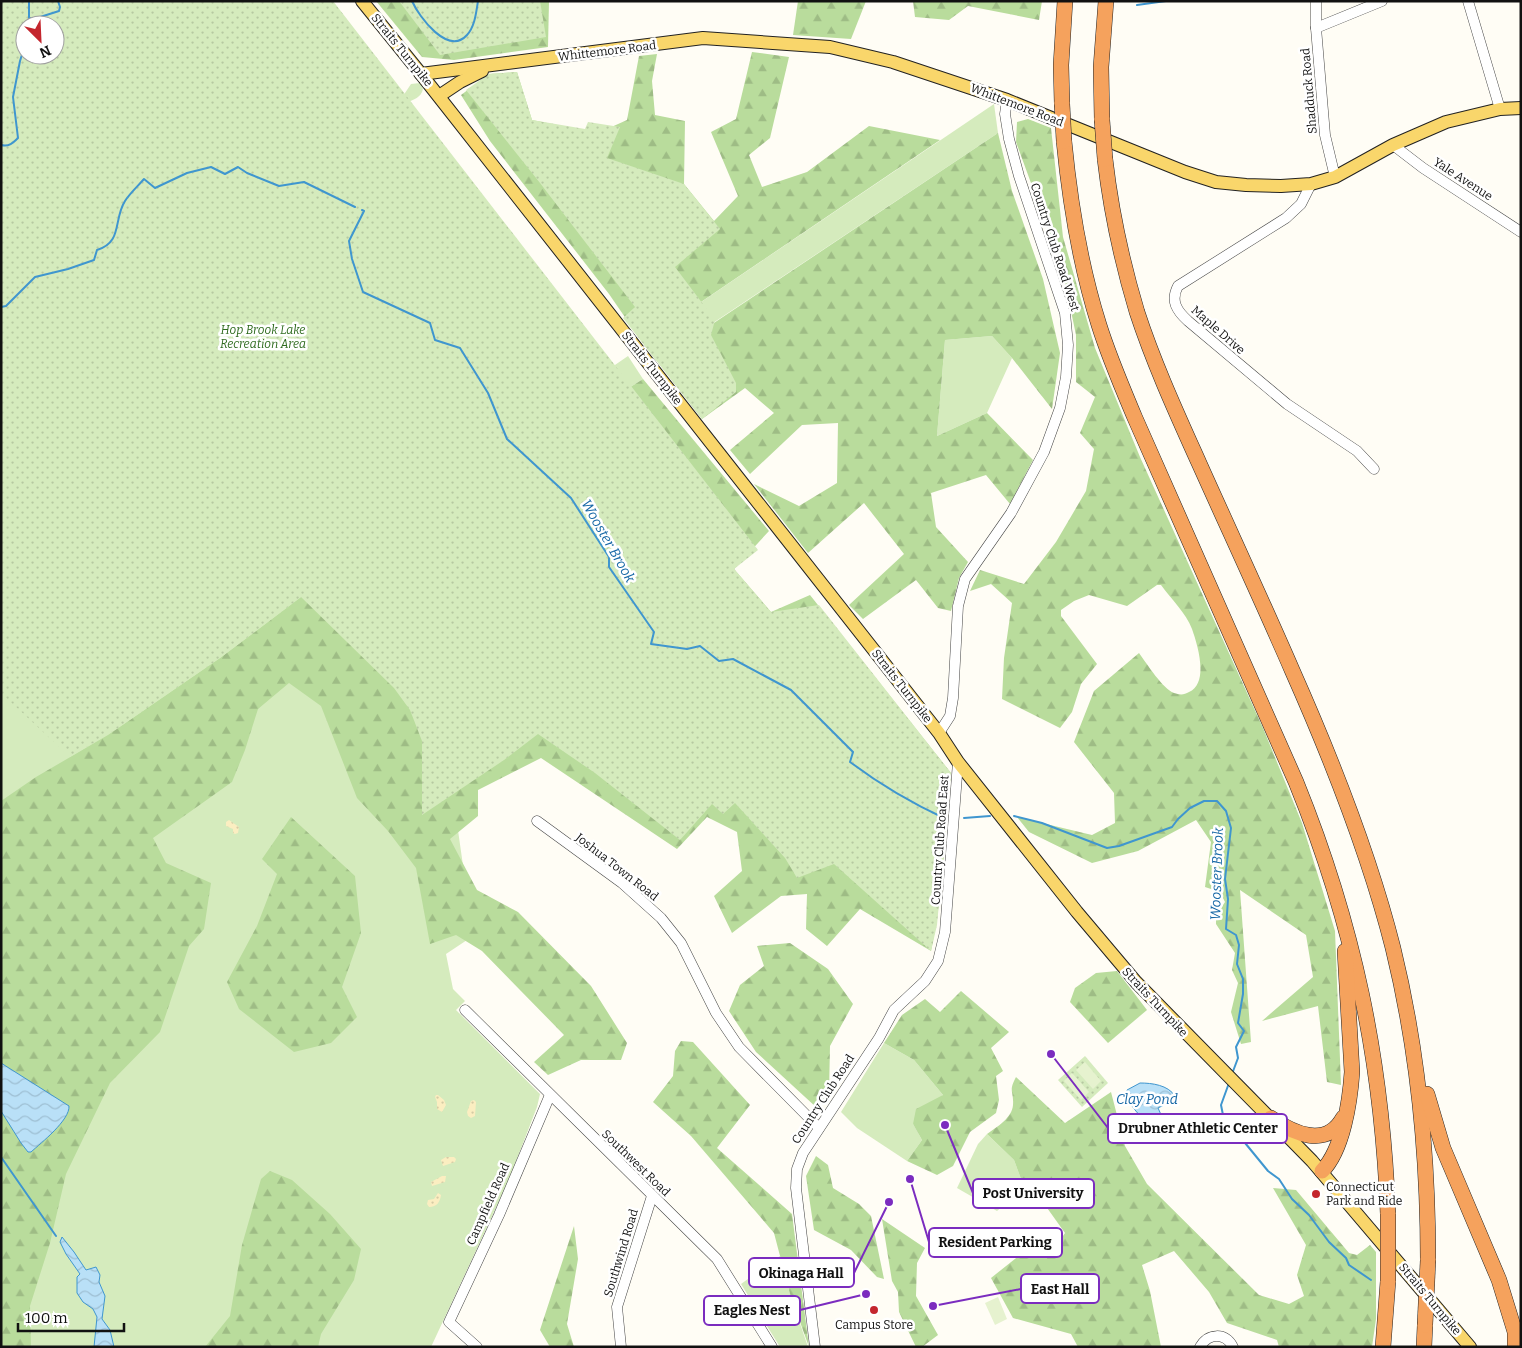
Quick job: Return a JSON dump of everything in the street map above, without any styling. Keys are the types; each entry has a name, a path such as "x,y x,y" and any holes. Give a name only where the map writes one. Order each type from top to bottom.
{"highway":[{"path":"1065,1 1062,66 1064,141 1076,230 1090,295 1108,350 1135,418 1308,811 1329,869 1355,959 1368,1019 1381,1110 1388,1214 1388,1281 1383,1347"},
{"path":"1106,1 1101,67 1105,159 1121,253 1133,299 1148,344 1172,402 1294,672 1345,797 1376,888 1438,1135 1450,1168 1492,1262 1516,1342"},
{"path":"1322,1171 1330,1161 1339,1138 1350,1100 1352,1072 1346,963 1329,869"},
{"path":"1400,980 1413,1050 1423,1130 1428,1196 1428,1260 1424,1347"},
{"path":"1271,1118 1305,1135 1321,1136 1339,1125 1350,1100"}],"main road":[{"name":"Straits Turnpike","path":"362,1 422,74 939,733 958,762 1117,961 1322,1171 1470,1347"},
{"name":"Whittemore Road","path":"422,74 703,38 830,47 893,62 1007,100 1142,156 1216,182 1280,186 1311,184 1335,178 1393,145 1446,122 1500,109 1521,108"},
{"name":"Whittemore Road","path":"439,96 460,82 494,66"}],"street":[{"name":"Shadduck Road","path":"1316,1 1316,28 1325,135 1335,178"},
{"path":"1316,28 1382,1"},
{"path":"1468,1 1500,109"},
{"name":"Country Club Road West","path":"939,733 950,716 951,711 958,606 965,579 1011,513 1044,452 1060,408 1066,377 1068,345 1065,314 1016,167 1005,114 1007,100"},
{"name":"Yale Avenue","path":"1393,145 1423,168 1521,232"},
{"name":"Maple Drive","path":"1311,184 1301,204 1286,218 1178,286 1174,293 1174,303 1188,321 1286,404 1357,451 1374,468"},
{"name":"Country Club Road East","path":"946,920 958,762"},
{"name":"Joshua Town Road","path":"537,821 622,883 661,918 681,943 716,1013 739,1047 820,1128"},
{"name":"Country Club Road","path":"815,1347 796,1184 796,1173 800,1159 879,1038 896,1008 921,986 934,968 943,946 946,920"},
{"name":"Southwest Road","path":"465,1010 717,1259 772,1347"},
{"name":"Campfield Road","path":"477,1347 448,1322 499,1215 550,1095"},
{"name":"Southwind Road","path":"621,1347 617,1307 652,1196"},
{"path":"1200,1347 1205,1340 1215,1336 1226,1339 1233,1347"}],"green space":[{"name":"Hop Brook Lake Recreation Area","path":"1,1 333,1 758,550 734,569 771,612 819,605 951,773 937,925 931,951 834,864 797,878 785,858 735,803 723,814 712,804 680,840 595,773 538,734 504,760 422,815 422,741 410,710 394,688 301,597 220,658 118,728 70,757 1,693"},
{"path":"376,1 549,1 548,47 454,60 422,57"},
{"path":"399,1 540,1 546,37 440,55"},
{"path":"798,1 866,1 851,39 793,35"},
{"path":"913,1 1042,1 1039,20 968,6 949,20 915,17"},
{"path":"752,52 789,57 770,138 749,155 762,187 807,172 869,126 940,140 642,342 609,294 490,141 461,95 489,74 517,72 532,120 598,133 627,120 639,56 657,54 652,81 655,115 685,121 684,184 714,221 738,196 711,132 736,119"},
{"path":"517,72 532,120 585,129 588,122 620,127 607,158 684,184 720,229 675,267 715,320 711,335 736,383 736,392 702,419 623,318 635,307 466,90 489,74"},
{"path":"420,83 423,89 421,94 406,103 403,96 411,84"},
{"path":"994,104 998,133 656,361 642,342"},
{"path":"1028,119 1051,128 1063,237 1095,348 1140,457 1263,728 1302,823 1335,931 1341,1085 1327,1082 1318,1006 1262,1021 1313,977 1306,935 1240,890 1251,1042 1241,1044 1231,1012 1238,983 1232,970 1235,953 1216,924 1216,916 1225,902 1220,892 1205,887 1211,842 1196,820 1138,851 1092,863 1029,832 1017,817 1092,835 1115,823 1114,793 1074,742 1094,691 1139,653 1160,681 1174,693 1185,694 1189,692 1199,681 1200,673 1199,654 1189,623 1161,585 1157,585 1127,606 1089,595 1074,601 1061,610 1061,616 1097,664 1081,684 1072,712 1060,728 1002,699 1004,658 1012,603 991,584 970,591 980,570 1024,584 1056,542 1086,491 1094,449 1080,433 1095,397 1076,382 1076,335 1062,268 1016,142 1017,122"},
{"path":"998,133 1012,191 1043,279 1060,353 1052,409 992,336 945,340 937,436 987,413 1033,460 1010,504 986,475 931,493 936,527 968,562 959,578 951,611 938,608 916,580 863,619 849,605 904,554 864,503 808,553 754,484 799,506 837,483 838,423 802,425 750,474 730,450 774,413 745,388 702,419 657,361"},
{"path":"992,336 1012,358 987,413 937,436 945,340"},
{"path":"628,356 643,379 302,597 453,795 473,936 446,954 453,989 465,1001 456,1010 540,1094 537,1107 508,1182 431,1347 1,1347 1,693 500,444"},
{"path":"643,379 769,531 734,569 771,612 810,595 951,773 939,907 931,951 860,909 827,946 806,929 807,894 781,896 732,933 714,896 742,871 737,832 707,817 677,849 541,758 478,790 478,816 450,839 477,890 518,912 591,986 627,1043 621,1060 581,1060 548,1075 534,1062 564,1035 482,951 456,935 430,944 416,868 388,831 357,798 321,706 289,683 258,709 245,750 232,782 153,838 166,863 211,883 204,929 189,946 160,1032 110,1083 66,1174 50,1243 30,1306 31,1347 1,1347 1,801 36,777 108,735 220,658 301,597"},
{"path":"291,817 355,876 361,933 342,987 357,1017 331,1043 294,1052 239,1009 227,982 257,926 277,874 262,859"},
{"path":"790,943 828,969 853,1004 830,1046 829,1093 817,1108 756,1052 729,1011 740,985 764,966 757,946"},
{"path":"1117,971 1147,1010 1108,1043 1070,1002 1075,988 1096,973"},
{"path":"961,991 1009,1032 991,1048 1003,1071 996,1076 999,1100 996,1113 970,1132 953,1166 937,1175 907,1161 922,1140 913,1124 916,1109 943,1095 914,1060 884,1043 902,1015 925,999 940,1012"},
{"path":"681,1041 693,1042 750,1105 717,1148 792,1214 809,1347 790,1294 774,1233 691,1136 653,1102 673,1076 675,1051"},
{"path":"884,1043 914,1060 943,1095 913,1124 922,1140 907,1161 857,1128 841,1112"},
{"path":"1085,1056 1108,1083 1082,1107 1058,1080"},
{"path":"1085,1062 1101,1081 1093,1089 1076,1070"},
{"path":"1072,1073 1089,1092 1081,1100 1064,1081"},
{"path":"1016,1077 1065,1123 1111,1092 1125,1146 1147,1184 1259,1295 1289,1304 1304,1296 1297,1275 1306,1245 1273,1188 1296,1190 1349,1253 1357,1255 1370,1245 1376,1252 1376,1319 1372,1347 1279,1347 1277,1340 1227,1323 1209,1292 1174,1251 1142,1265 1150,1291 1161,1347 1078,1347 1071,1334 1013,1318 991,1278 1026,1250 1052,1252 1065,1233 1040,1198 1024,1187 1014,1160 987,1134 1010,1114 1013,1105 1012,1089"},
{"path":"987,1134 1014,1160 1024,1187 997,1211 957,1188 978,1144"},
{"path":"816,1156 828,1165 833,1188 859,1204 871,1216 884,1279 877,1277 851,1250 814,1230 806,1176"},
{"path":"270,1171 292,1180 330,1214 361,1249 354,1280 321,1334 318,1347 205,1347 230,1316 242,1245 261,1179"},
{"path":"882,1219 925,1248 917,1263 916,1296 938,1335 922,1347 916,1347 899,1312 898,1292 892,1281"},
{"path":"574,1226 578,1259 567,1324 574,1347 550,1347 540,1330"},
{"path":"780,1256 790,1294 808,1347 780,1347 741,1284"},
{"path":"998,1297 1007,1319 995,1325 985,1303"}],"sand":[{"path":"229,820 239,827 238,833 233,833 233,829 226,826 226,822"},
{"path":"436,1095 444,1100 446,1105 442,1112 437,1109"},
{"path":"474,1100 476,1102 475,1116 471,1118 467,1112 471,1101"},
{"path":"446,1157 454,1157 456,1159 455,1162 443,1166 441,1160"},
{"path":"446,1176 445,1182 432,1186 431,1182"},
{"path":"438,1193 441,1195 439,1202 429,1207 427,1204 428,1200 434,1199"}],"water":[{"path":"1,1063 69,1106 65,1118 31,1152 28,1152 21,1143 1,1111"},
{"name":"Clay Pond","path":"1140,1083 1164,1087 1175,1096 1174,1100 1158,1108 1163,1119 1158,1124 1149,1125 1134,1109 1129,1100 1127,1090"},
{"path":"62,1237 86,1270 96,1267 100,1275 99,1282 105,1296 102,1319 110,1330 114,1347 94,1347 97,1317 93,1309 83,1302 77,1293 77,1277 80,1274 60,1242"}],"waterway":[{"path":"29,1 29,15"},
{"path":"46,15 59,11 58,1"},
{"path":"412,1 427,24 443,38 451,41 459,40 470,31 475,19 478,1"},
{"path":"1137,5 1166,1"},
{"path":"1,145 9,145 18,138 13,97 19,65"},
{"name":"Wooster Brook","path":"1,307 6,306 35,277 94,260 97,250 111,242 121,208 144,179 155,188 187,173 211,167 225,174 238,167 247,173 279,186 304,182 355,207"},
{"name":"Wooster Brook","path":"362,210 364,211 349,241 352,259 363,292 430,323 435,340 460,348 488,393 507,439 571,498 609,557 609,567 654,632 651,644 687,649 700,646 719,661 733,659 791,690 853,752 850,762 896,793 946,819"},
{"name":"Wooster Brook","path":"1014,816 1042,823 1107,848 1119,846 1172,827 1190,808 1204,801 1217,801 1226,811 1231,828 1225,879 1228,899 1226,929 1236,935 1239,945 1237,964 1243,979 1243,994 1238,1023 1244,1031 1236,1047 1238,1058 1232,1074"},
{"name":"Wooster Brook","path":"964,818 990,816"},
{"name":"Wooster Brook","path":"1229,1083 1221,1105 1223,1115 1230,1120 1241,1138 1268,1171 1279,1179 1292,1199 1309,1215 1329,1242 1346,1258 1349,1265 1371,1280"},
{"path":"1,1157 56,1236"}],"place":[{"name":"Drubner Athletic Center","path":"1051,1054"},
{"name":"Post University","path":"945,1125"},
{"name":"Resident Parking","path":"910,1179"},
{"name":"Connecticut Park and Ride","path":"1316,1194"},
{"name":"Okinaga Hall","path":"889,1202"},
{"name":"Eagles Nest","path":"866,1294"},
{"name":"East Hall","path":"933,1306"},
{"name":"Campus Store","path":"874,1310"}]}
